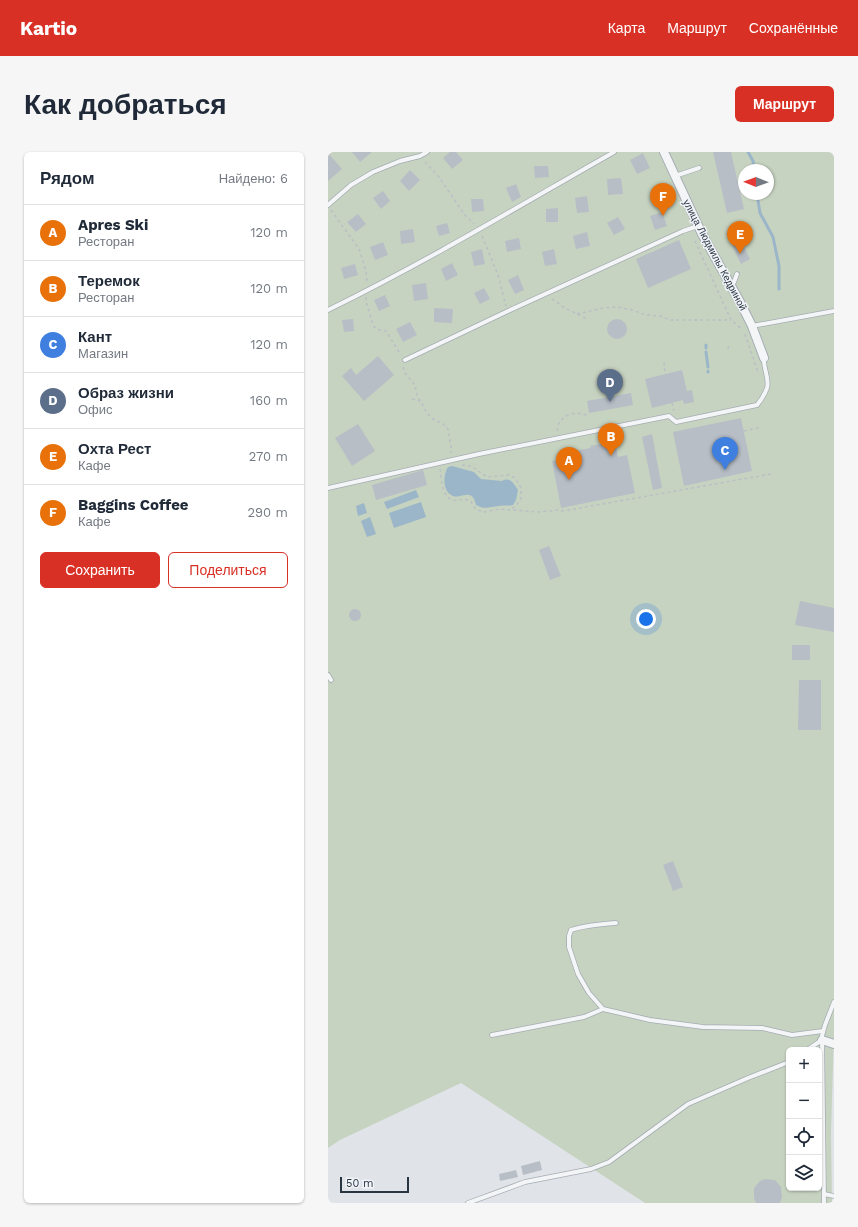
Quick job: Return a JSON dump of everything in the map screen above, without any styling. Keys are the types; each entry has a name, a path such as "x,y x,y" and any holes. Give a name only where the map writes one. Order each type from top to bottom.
{"street":[{"name":"улица Людмилы Кедриной","path":"664,152 698,226 752,326 764,358"},
{"path":"822,1040 834,1044"}],"lane":[{"path":"328,205 351,185 373,172 400,161 420,156 427,152"},
{"path":"328,310 368,290 479,229 614,152"},
{"path":"675,176 699,168"},
{"path":"405,360 683,231 690,230 698,226"},
{"path":"731,286 737,274"},
{"path":"752,326 834,311"},
{"path":"328,488 670,416 676,422 757,405 768,383 763,365 764,358"},
{"path":"328,675 331,680"},
{"path":"616,923 597,924 578,928 571,930 569,936 569,947 578,974 589,993 603,1009 650,1020 703,1027 762,1028 792,1035 823,1031"},
{"path":"825,1202 822,1040 823,1031 834,1002"},
{"path":"492,1035 584,1017 603,1009"},
{"path":"812,1047 822,1040"},
{"path":"468,1203 525,1182 591,1169 610,1162 688,1104 786,1063"},
{"path":"824,1194 834,1196"}],"path":[{"path":"690,230 731,320 743,330 760,376"},
{"path":"546,294 565,308 587,319"},
{"path":"577,314 603,308 617,307 646,315 660,316 670,320 731,320"},
{"path":"728,349 729,344"},
{"path":"405,360 403,368 405,373 415,385 417,395 427,413 434,420 442,423 448,429 451,453 447,462"},
{"path":"664,362 665,374"},
{"path":"412,399 420,401"},
{"path":"555,439 559,423 564,417 578,413 589,416"},
{"path":"744,431 762,427"},
{"path":"458,464 471,466 486,477 509,475 515,478 521,488 521,498 511,510"},
{"path":"443,469 440,470 444,491 452,500 467,499 471,501 477,510 485,512 498,509 538,512 563,511 771,474"}],"green space":[{"path":"328,152 834,152 834,1031 831,1133 832,1203 645,1203 461,1083 340,1140 328,1148"}],"water":[{"path":"452,466 474,472 481,479 502,481 507,479 510,480 518,490 516,500 513,505 485,508 476,505 472,496 466,495 456,497 449,494 445,487 444,478 448,467"},
{"path":"416,490 419,497 387,509 384,502"},
{"path":"421,502 426,517 394,528 389,513"},
{"path":"364,503 367,513 358,516 356,506"},
{"path":"370,517 376,534 367,537 361,521"}],"building":[{"path":"352,152 372,152 360,162"},
{"path":"450,152 456,152 463,160 452,169 443,158"},
{"path":"713,152 731,152 738,183 738,200 742,200 744,209 727,213"},
{"path":"328,153 342,169 328,181"},
{"path":"643,153 650,168 637,174 630,160"},
{"path":"534,166 548,166 549,177 535,178"},
{"path":"410,170 420,180 409,191 400,181"},
{"path":"621,178 623,194 608,195 607,179"},
{"path":"516,184 521,197 512,202 506,188"},
{"path":"383,191 390,201 381,209 373,198"},
{"path":"587,196 589,212 577,213 575,198"},
{"path":"471,199 483,199 484,211 472,212"},
{"path":"558,208 558,222 546,222 546,209"},
{"path":"662,212 667,226 655,230 650,216"},
{"path":"358,214 366,224 356,232 347,222"},
{"path":"618,217 625,229 614,235 607,223"},
{"path":"447,223 450,233 439,236 436,226"},
{"path":"413,229 415,242 401,244 400,231"},
{"path":"735,229 750,259 741,264 726,233"},
{"path":"587,232 590,246 576,249 573,236"},
{"path":"519,238 521,249 507,252 505,241"},
{"path":"679,240 691,269 648,288 636,259"},
{"path":"383,242 388,255 375,260 370,247"},
{"path":"482,249 485,264 474,266 471,252"},
{"path":"554,249 557,264 545,266 542,252"},
{"path":"452,263 458,275 446,281 441,269"},
{"path":"355,264 358,275 344,279 341,268"},
{"path":"518,275 524,290 515,294 508,280"},
{"path":"426,283 428,299 414,301 412,285"},
{"path":"484,288 490,299 480,304 474,293"},
{"path":"385,295 390,306 379,311 374,300"},
{"path":"434,308 453,309 452,323 434,322"},
{"path":"353,319 354,331 344,332 342,320"},
{"path":"613,319 621,319 627,325 627,333 621,339 613,339 607,333 607,325"},
{"path":"410,322 417,335 403,342 396,329"},
{"path":"378,356 394,375 364,401 342,376 351,368 356,375"},
{"path":"682,370 687,391 692,390 694,402 684,404 683,400 652,408 645,379"},
{"path":"631,393 633,405 589,413 587,401"},
{"path":"741,418 752,471 684,486 673,432"},
{"path":"358,424 375,451 352,466 335,438"},
{"path":"652,434 662,488 653,490 642,437"},
{"path":"615,441 618,457 627,455 635,493 561,508 552,461 574,457 573,451 591,448 590,446"},
{"path":"423,470 427,485 376,500 372,485"},
{"path":"549,546 561,576 550,580 539,550"},
{"path":"800,601 834,608 834,632 795,625"},
{"path":"355,609 359,611 361,615 359,619 355,621 351,619 349,615 351,611"},
{"path":"792,645 810,645 810,660 792,660"},
{"path":"799,680 821,680 821,730 798,730"},
{"path":"673,861 683,887 673,891 663,865"},
{"path":"540,1161 542,1170 523,1175 521,1166"},
{"path":"516,1170 518,1177 500,1181 499,1174"},
{"path":"765,1179 775,1180 781,1187 782,1197 780,1203 756,1203 754,1198 754,1188 760,1181"}],"waterway":[{"path":"748,152 753,164"},
{"path":"758,200 760,213 773,237 779,266 779,289"},
{"path":"706,352 708,367"}],"place":[{"name":"Baggins Coffee","path":"663,216"},
{"name":"Охта Рест","path":"740,254"},
{"name":"Образ жизни","path":"610,402"},
{"name":"Теремок","path":"611,456"},
{"name":"Кант","path":"725,470"},
{"name":"Apres Ski","path":"569,480"}]}
